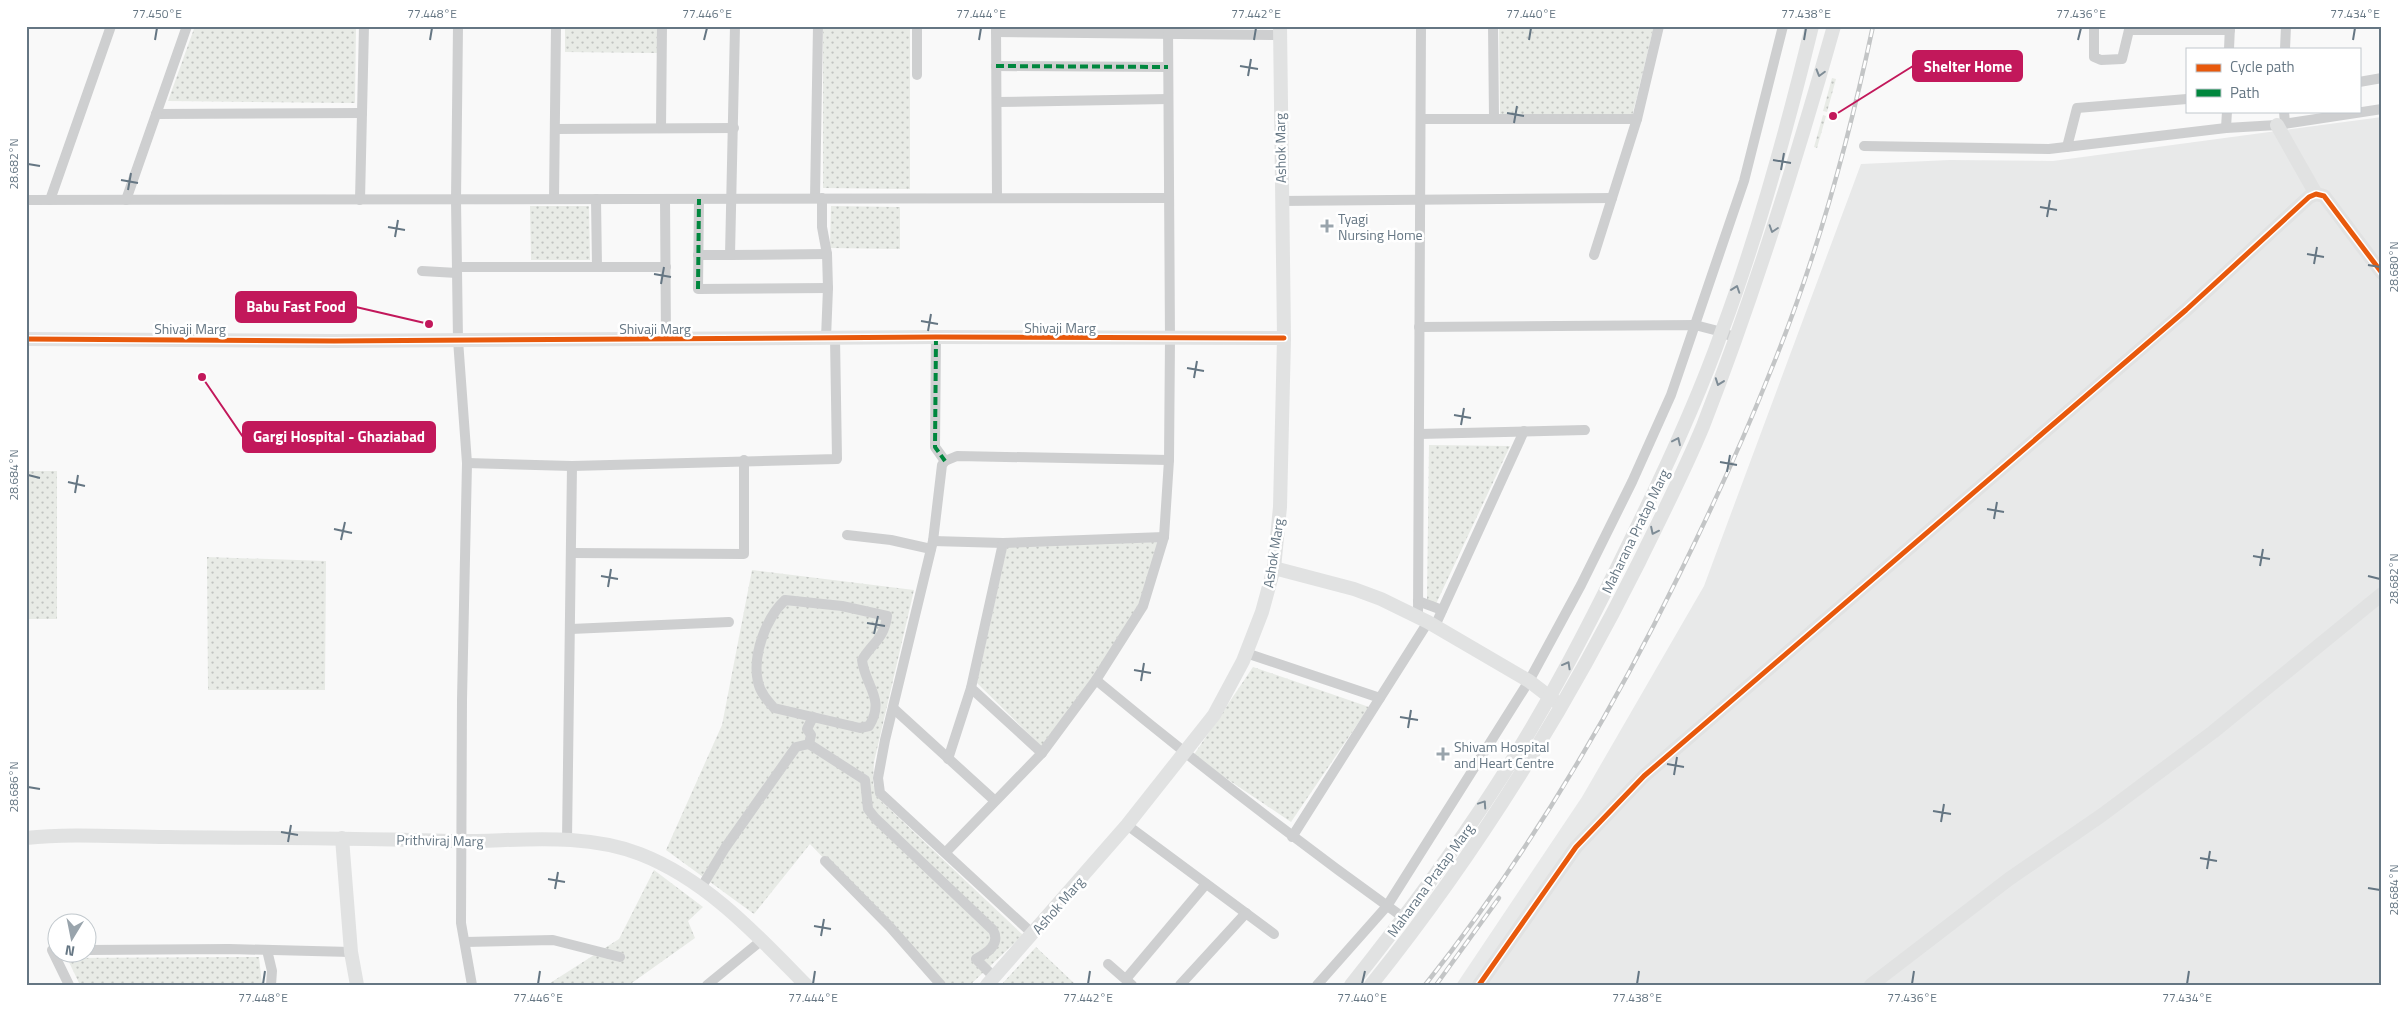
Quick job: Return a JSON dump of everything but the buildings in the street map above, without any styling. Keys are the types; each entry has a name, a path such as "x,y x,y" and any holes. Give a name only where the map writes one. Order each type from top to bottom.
{"street":[{"path":"50,200 112,26"},
{"path":"126,200 187,26"},
{"path":"360,200 364,26"},
{"path":"458,26 456,200 458,340 467,463 460,841 461,923 472,985"},
{"path":"554,199 556,26"},
{"path":"661,128 662,26"},
{"path":"730,255 733,199 735,26"},
{"path":"467,463 572,466 837,459 827,254 823,241 819,198 818,26"},
{"path":"917,26 917,75"},
{"path":"1421,26 1418,601 1427,621"},
{"path":"1493,26 1494,118"},
{"path":"1594,255 1637,119 1659,26"},
{"path":"1317,985 1386,906 1529,681 1581,585 1632,482 1671,395 1744,181 1783,26"},
{"name":"Maharana Pratap Marg","path":"1371,985 1460,868 1562,706 1614,612 1663,512 1702,427 1754,237 1789,120 1812,26"},
{"name":"Maharana Pratap Marg","path":"1351,985 1404,918 1496,786 1549,698 1600,604 1728,335 1805,129 1834,26"},
{"path":"2094,26 2094,57 2101,60 2122,59 2130,28 2230,28 2229,48"},
{"path":"2285,48 2286,26"},
{"path":"997,198 996,29 1280,31"},
{"path":"946,852 994,800 1042,753 1096,680 1144,606 1164,537 1169,460 1170,339 1168,30"},
{"name":"Ashok Marg","path":"990,981 1033,934 1126,825 1214,715 1246,653 1262,612 1274,568 1280,507 1284,338 1280,31"},
{"path":"996,66 1168,67"},
{"path":"2360,82 2382,78"},
{"path":"996,102 1168,99"},
{"path":"2067,146 2077,108 2186,99"},
{"path":"1864,146 2049,149 2226,128 2281,125 2382,109"},
{"path":"2226,128 2227,112"},
{"path":"2284,112 2281,125 2316,194"},
{"path":"156,114 362,113"},
{"path":"1421,119 1637,119"},
{"path":"555,129 734,128"},
{"path":"1479,985 1576,847 1644,776 2171,323 2309,197 2316,194 2324,196 2382,273"},
{"path":"26,200 1169,198"},
{"path":"1281,200 1612,198"},
{"path":"596,199 598,267"},
{"path":"665,199 666,339"},
{"path":"699,199 698,289 828,288"},
{"path":"698,255 827,254"},
{"path":"422,271 666,267"},
{"path":"1420,327 1695,325 1728,335"},
{"path":"936,337 935,447 945,461"},
{"name":"Shivaji Marg","path":"26,339 1284,338"},
{"path":"1419,434 1585,430"},
{"path":"1292,837 1427,621 1442,610 1524,431"},
{"path":"1033,934 880,793 878,778 932,545 941,470 945,461 957,456 1169,460"},
{"path":"572,552 744,554 744,460"},
{"path":"567,840 572,466"},
{"path":"846,535 932,545 1164,537"},
{"path":"948,758 971,688 1003,543"},
{"path":"1274,568 1354,589 1427,621 1529,681 1562,706"},
{"path":"1871,985 2010,879 2102,815 2213,732 2382,594"},
{"path":"786,600 842,606 887,616 885,629 879,641 862,660 863,668 875,696 876,716 869,726 860,728 813,717 774,708 764,698 758,682 758,651 774,610 786,600"},
{"path":"1418,601 1442,610"},
{"path":"571,629 729,622"},
{"path":"1246,653 1380,698"},
{"path":"1096,680 1184,753 1292,837 1404,918"},
{"path":"971,688 1042,753"},
{"path":"893,708 994,800"},
{"path":"809,744 811,735 807,729 813,717"},
{"path":"700,888 725,848 796,747 809,744 865,780 868,809 875,818 994,930 996,934 994,944 987,952 976,958 990,981"},
{"path":"1126,825 1274,934"},
{"name":"Prithviraj Marg","path":"26,838 567,840 607,845 640,854 663,865 700,888 732,911 806,985"},
{"path":"342,838 351,952 357,985"},
{"path":"825,861 890,926 941,985"},
{"path":"1108,964 1129,982 1206,884"},
{"path":"1180,985 1246,913"},
{"path":"465,942 553,940 620,958"},
{"path":"708,985 762,940"},
{"path":"98,950 351,952"},
{"path":"267,950 272,972 271,985"},
{"path":"59,964 69,985"}],"shaded area":[{"path":"195,26 356,26 355,103 168,101"},
{"path":"565,26 658,26 657,53 565,52"},
{"path":"823,26 910,26 910,189 823,188"},
{"path":"1499,26 1654,26 1632,116 1500,114"},
{"path":"1832,78 1836,79 1827,112 1823,111"},
{"path":"1823,115 1826,116 1817,148 1814,147"},
{"path":"2382,117 2382,985 1456,985 1582,797 1704,586 1861,164 1950,160 2053,161"},
{"path":"530,206 589,206 590,260 531,260"},
{"path":"831,206 900,207 900,249 830,248"},
{"path":"1429,445 1510,446 1435,606 1427,600"},
{"path":"26,471 57,471 57,619 26,619"},
{"path":"1158,542 1141,606 1094,685 1042,747 977,683 1007,546"},
{"path":"207,557 326,561 325,690 208,690"},
{"path":"752,570 914,590 874,762 873,784 880,800 1023,935 970,985 946,985 810,844 754,914 666,850 722,725"},
{"path":"1253,667 1369,707 1291,822 1193,756"},
{"path":"654,870 703,907 688,921 695,938 629,985 547,985 619,939"},
{"path":"1036,947 1076,985 1001,985"},
{"path":"259,957 262,985 80,985 70,964 98,964 98,958"}],"railway":[{"path":"1425,985 1497,888 1563,787 1652,629 1714,501 1759,400 1786,333 1816,247 1853,115 1873,26"},
{"path":"1436,985 1499,898"}],"marked path":[{"path":"996,66 1168,67"},
{"path":"698,289 699,199"},
{"path":"936,337 935,447 945,461"}],"cycle path":[{"path":"1479,985 1576,847 1644,776 2186,310 2309,197 2316,194 2324,196 2382,273"},
{"path":"26,339 334,341 936,337 1284,338"}],"place":[{"name":"Shelter Home","path":"1833,116"},
{"name":"Tyagi Nursing Home","path":"1327,226"},
{"name":"Babu Fast Food","path":"429,324"},
{"name":"Gargi Hospital - Ghaziabad","path":"202,377"},
{"name":"Shivam Hospital and Heart Centre","path":"1443,754"}]}
